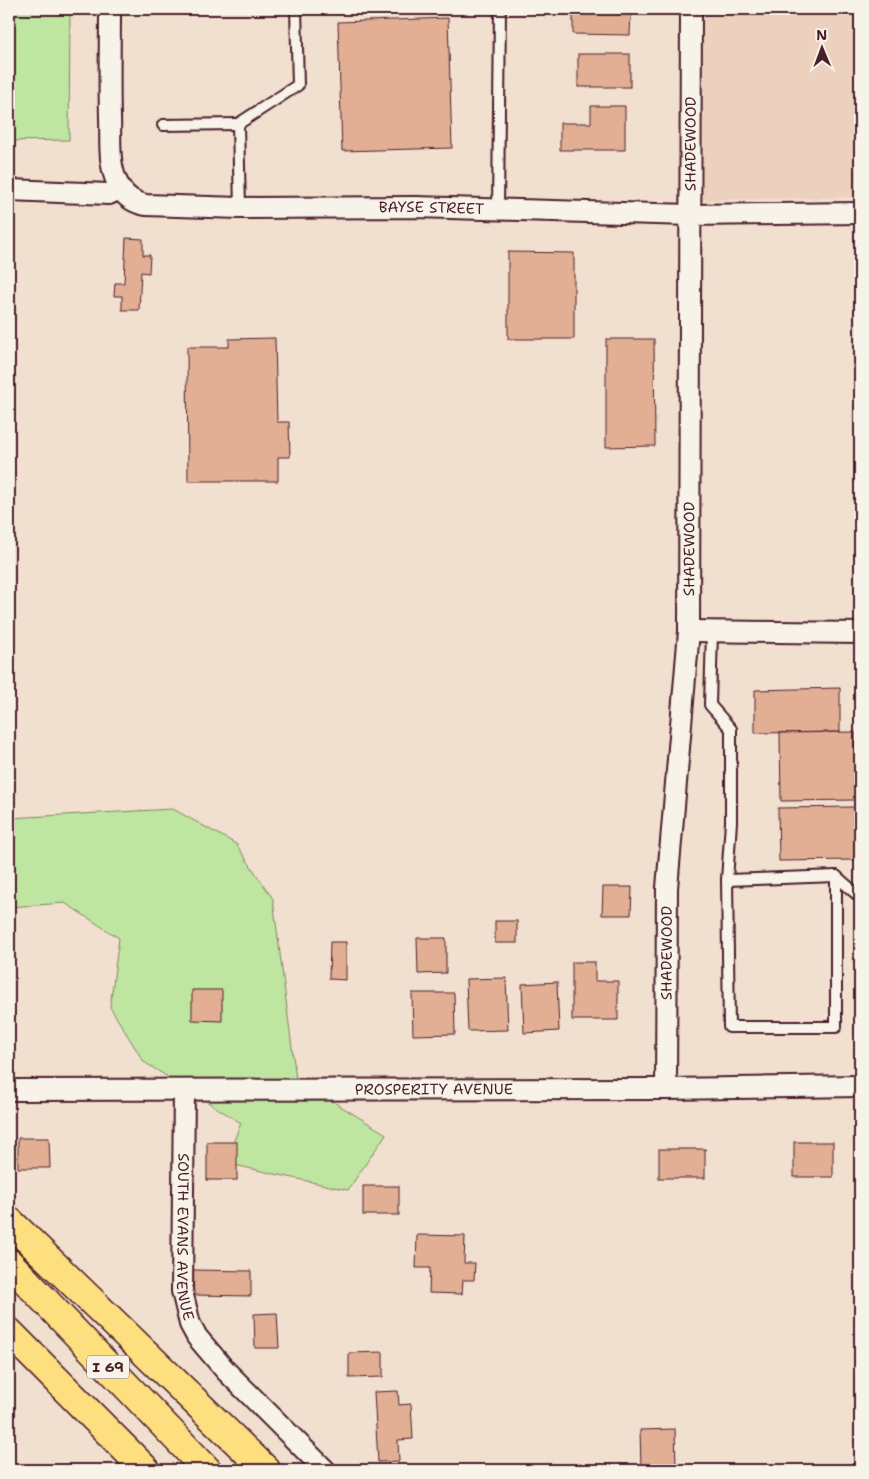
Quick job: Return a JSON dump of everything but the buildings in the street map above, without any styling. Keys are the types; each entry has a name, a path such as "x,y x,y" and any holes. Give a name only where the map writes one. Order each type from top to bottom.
{"highway":[{"path":"9,1221 266,1470"},
{"name":"I 69","path":"9,1263 206,1470"},
{"path":"9,1332 142,1466"}],"street":[{"path":"9,190 109,194 120,189 114,176 111,162 109,87 110,9"},
{"name":"SHADEWOOD","path":"666,1089 667,888 689,631 691,9"},
{"name":"BAYSE STREET","path":"120,189 127,197 146,205 240,208 416,207 690,215 860,213"},
{"path":"689,631 860,633"},
{"name":"PROSPERITY AVENUE","path":"9,1090 666,1089 860,1086"},
{"name":"SOUTH EVANS AVENUE","path":"184,1091 182,1291 190,1324 197,1337 226,1372 325,1470"}],"lane":[{"path":"163,125 238,124 298,85 296,9"},
{"path":"498,209 500,9"},
{"path":"238,124 240,208"},
{"path":"712,631 710,706 731,729 732,822 727,880 729,1026 836,1027 836,876"},
{"path":"727,880 836,876 860,897"}],"shaded area":[{"path":"703,9 860,9 860,197 703,200"}],"green space":[{"path":"9,9 70,9 69,140 9,141"},
{"path":"173,809 236,844 273,899 296,1079 386,1134 348,1190 225,1163 241,1123 144,1062 110,1007 119,938 65,903 9,907 9,818"}]}
